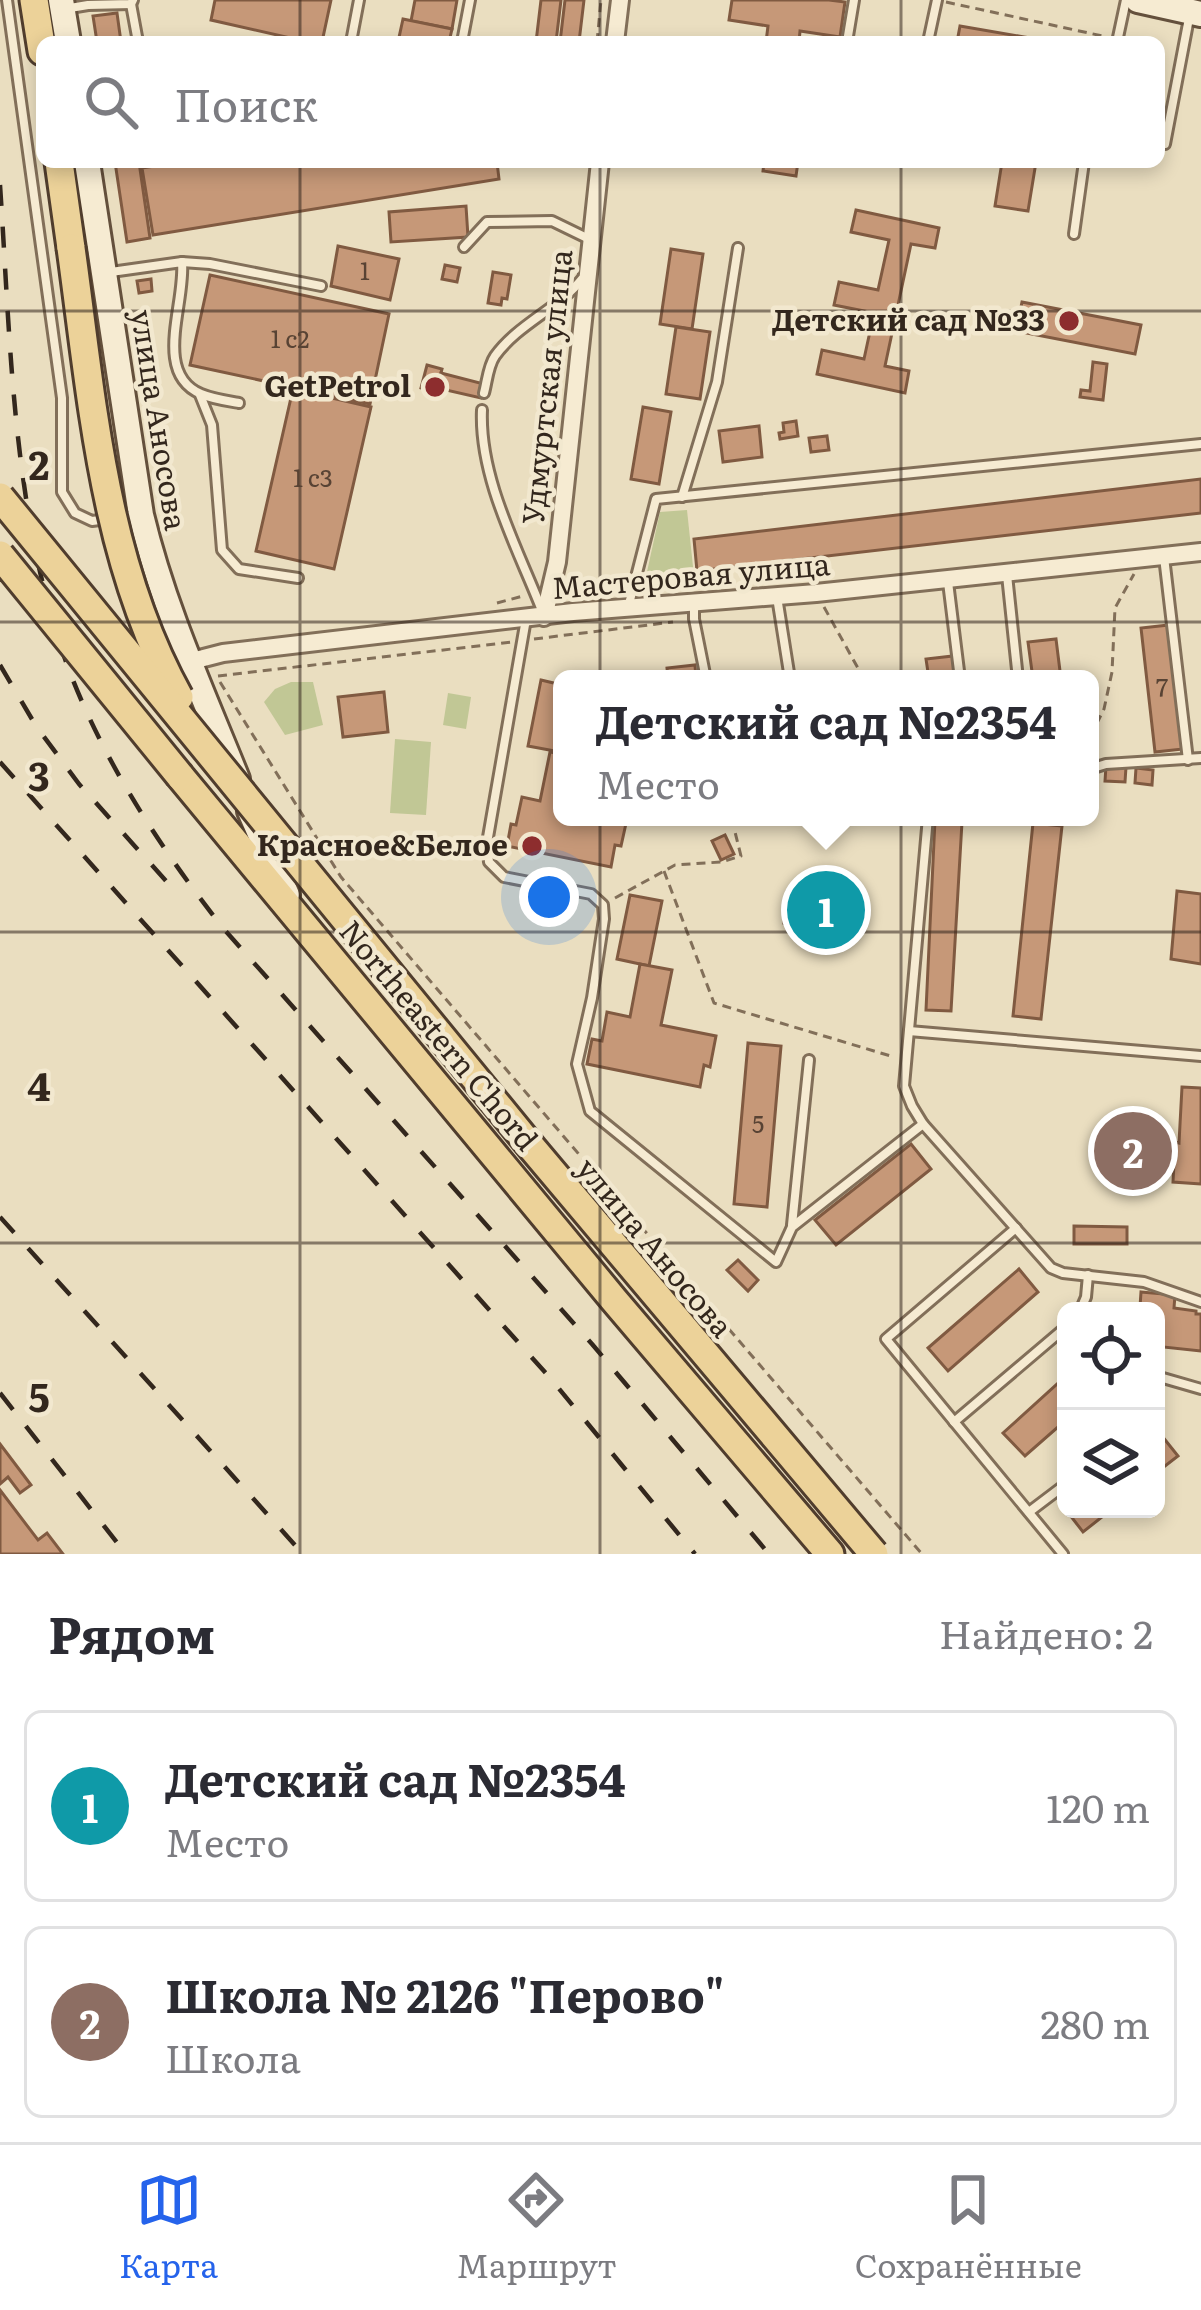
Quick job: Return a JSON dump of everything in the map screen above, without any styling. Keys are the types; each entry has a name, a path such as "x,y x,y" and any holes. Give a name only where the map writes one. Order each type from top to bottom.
{"main road":[{"path":"34,0 40,36"},
{"path":"59,168 116,535 168,678 210,753"},
{"path":"0,497 548,1168 873,1554"},
{"name":"Northeastern Chord","path":"0,555 830,1554"}],"street":[{"path":"616,36 620,0"},
{"path":"1138,0 1196,13"},
{"path":"62,5 67,36"},
{"name":"улица Аносова","path":"88,168 141,515 170,614 198,659 252,814 286,894 839,1554"},
{"name":"Удмуртская улица","path":"536,617 556,562 599,168"},
{"name":"Мастеровая улица","path":"198,659 536,617 694,610 777,596 1201,552"},
{"name":"улица Аносова","path":"252,814 873,1554"}],"lane":[{"path":"7,0 62,398 62,492 75,512 92,521 141,515"},
{"path":"352,36 359,0"},
{"path":"463,36 470,0"},
{"path":"848,36 854,0"},
{"path":"929,36 937,0"},
{"path":"1118,36 1126,0"},
{"path":"62,5 132,2 137,36"},
{"path":"1165,144 1196,13"},
{"path":"1074,234 1083,168"},
{"path":"464,247 487,222 552,221 590,240"},
{"path":"682,496 717,382 738,248"},
{"path":"104,273 182,262 210,263 321,286"},
{"path":"182,262 173,355 181,379 199,394 239,403"},
{"path":"484,394 491,359 587,273"},
{"path":"199,394 212,425 222,550 239,569 298,578"},
{"path":"482,410 481,437 499,501 534,591 536,617 524,641 487,843 489,862 504,877 591,894 603,905 592,998 577,1064 590,1112 776,1262 792,1227 809,1060"},
{"path":"627,610 656,499 1201,444"},
{"path":"1164,556 1188,760"},
{"path":"1007,574 1017,670"},
{"path":"948,580 959,670"},
{"path":"777,596 789,670"},
{"path":"694,610 704,670"},
{"path":"1099,766 1201,758"},
{"path":"927,826 904,1086 912,1106 1051,1268 1144,1282 1201,1301"},
{"path":"909,1031 1201,1056"},
{"path":"792,1227 923,1124"},
{"path":"1016,1228 886,1339 1063,1554"},
{"path":"1084,1302 1088,1275"},
{"path":"954,1422 1057,1335"},
{"path":"1165,1379 1201,1389"},
{"path":"1029,1513 1057,1491"}],"path":[{"path":"598,36 602,0"},
{"path":"937,0 1099,36"},
{"path":"1099,719 1112,672 1115,608 1143,558"},
{"path":"490,604 512,602 534,591"},
{"path":"816,593 860,670"},
{"path":"216,676 524,641 694,610"},
{"path":"198,659 216,676 341,877 922,1554"},
{"path":"603,905 675,865 741,856 735,826"},
{"path":"664,871 714,1003 907,1060"}],"green space":[{"path":"687,510 694,576 645,581 660,512"},
{"path":"291,682 313,682 323,725 285,735 264,702 275,689"},
{"path":"448,693 471,697 466,729 443,725"},
{"path":"395,739 431,742 426,815 390,813"}],"building":[{"path":"215,0 331,0 323,36 282,36 211,20"},
{"path":"415,0 457,0 452,29 411,21"},
{"path":"541,0 561,0 557,36 537,36"},
{"path":"565,0 584,0 580,36 561,36"},
{"path":"732,0 845,2 840,36 800,31 800,36 767,36 768,26 729,20"},
{"path":"117,13 120,36 96,36 93,16"},
{"path":"403,19 452,29 450,36 399,36"},
{"path":"960,26 1018,36 958,36"},
{"path":"116,168 140,168 150,238 127,242"},
{"path":"142,168 498,168 499,179 153,235"},
{"path":"763,168 797,168 796,176"},
{"path":"1001,168 1035,168 1028,211 995,206"},
{"path":"466,206 468,237 391,242 389,212"},
{"path":"856,210 939,228 935,248 911,244 885,366 909,371 905,393 817,374 822,350 864,359 874,313 834,305 839,282 878,290 889,240 851,232"},
{"path":"338,246 399,259 390,300 331,286"},
{"path":"671,249 703,254 692,329 660,324"},
{"path":"445,265 460,268 457,282 442,279"},
{"path":"493,272 511,275 507,299 502,298 501,305 488,303"},
{"path":"210,275 389,314 370,404 190,365"},
{"path":"151,279 152,291 139,293 137,281"},
{"path":"1022,302 1141,325 1135,354 1016,331"},
{"path":"676,327 710,332 700,399 666,394"},
{"path":"1093,362 1107,364 1103,400 1080,397 1081,390 1090,391"},
{"path":"427,365 442,369 436,392 421,388"},
{"path":"441,373 484,384 481,398 437,388"},
{"path":"293,389 371,407 334,569 256,551"},
{"path":"643,407 671,412 659,484 631,479"},
{"path":"796,421 798,436 780,439 783,423"},
{"path":"759,426 762,457 723,462 719,431"},
{"path":"827,436 829,450 811,452 809,438"},
{"path":"1201,479 1201,513 697,571 694,539"},
{"path":"1169,625 1183,749 1155,752 1141,628"},
{"path":"1056,639 1060,670 1032,670 1028,642"},
{"path":"953,656 955,670 928,670 926,659"},
{"path":"695,665 695,670 667,670"},
{"path":"541,680 553,683 553,751 528,746"},
{"path":"384,692 388,732 343,737 338,697"},
{"path":"553,752 553,826 625,826 611,867 507,846 522,797 540,801"},
{"path":"1106,766 1126,767 1125,782 1105,781"},
{"path":"1136,768 1153,770 1152,785 1135,783"},
{"path":"935,826 962,826 951,1011 926,1010"},
{"path":"1033,826 1062,826 1041,1019 1013,1016"},
{"path":"725,835 734,854 721,860 712,841"},
{"path":"1177,891 1201,894 1201,964 1171,959"},
{"path":"787,892 867,898 865,928 784,923"},
{"path":"630,895 662,901 649,966 617,959"},
{"path":"640,964 672,970 661,1025 716,1036 700,1087 587,1064 592,1039 602,1041 607,1012 630,1017"},
{"path":"748,1043 781,1046 767,1207 734,1204"},
{"path":"1182,1087 1201,1088 1201,1184 1173,1182"},
{"path":"911,1144 931,1169 836,1245 815,1220"},
{"path":"1074,1226 1127,1227 1127,1244 1074,1244"},
{"path":"738,1260 758,1280 748,1291 727,1270"},
{"path":"1019,1269 1038,1292 948,1371 928,1348"},
{"path":"1141,1292 1175,1295 1174,1308 1201,1314 1201,1351 1165,1347 1165,1302 1140,1302"},
{"path":"1057,1384 1057,1428 1025,1456 1003,1433"},
{"path":"1165,1440 1178,1456 1165,1466"},
{"path":"0,1444 31,1485 20,1493 8,1477 0,1484"},
{"path":"0,1490 38,1540 47,1533 63,1554 0,1554"},
{"path":"1072,1518 1101,1518 1083,1532"}],"railway":[{"path":"0,185 17,430 36,552 69,670 117,772 223,928 592,1344 769,1554"},
{"path":"0,665 36,726 79,784 176,892"},
{"path":"0,762 551,1379 695,1554"},
{"path":"0,1217 303,1554"},
{"path":"0,1393 126,1554"}],"place":[{"name":"Детский сад №33","path":"1069,321"},
{"name":"GetPetrol","path":"435,387"},
{"name":"Красное&Белое","path":"532,846"},
{"name":"Детский сад №2354","path":"826,910"},
{"name":"Школа № 2126 \"Перово\"","path":"1133,1151"}]}
